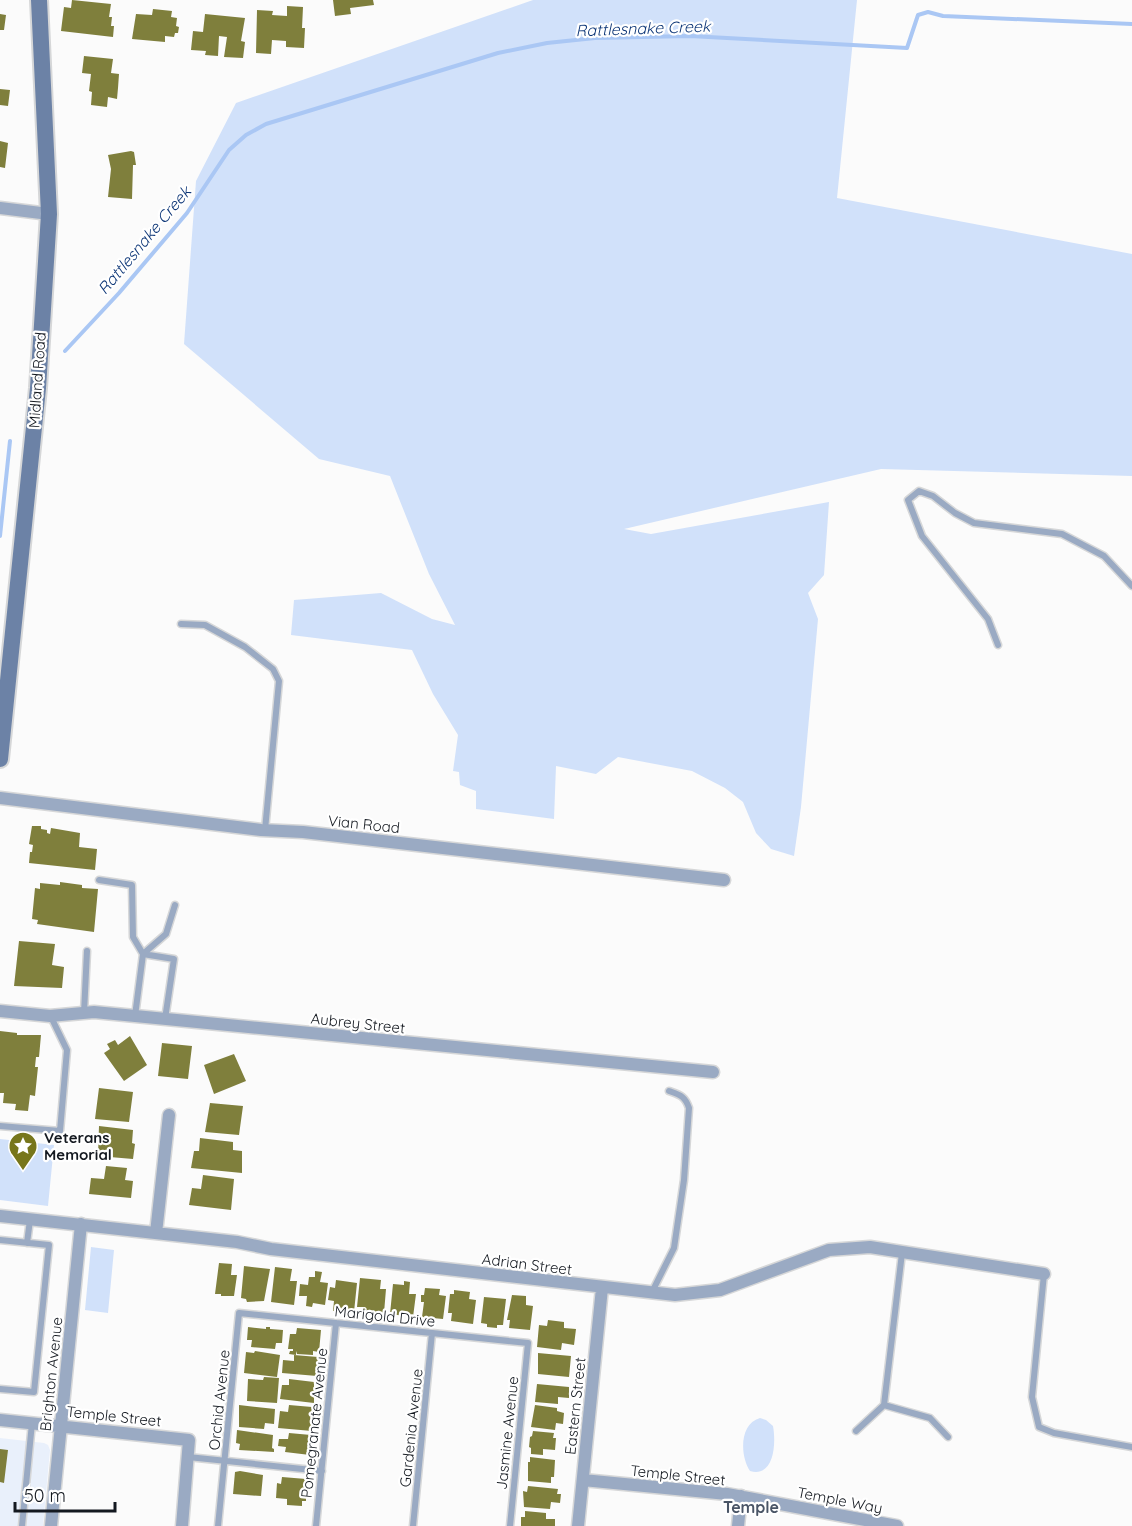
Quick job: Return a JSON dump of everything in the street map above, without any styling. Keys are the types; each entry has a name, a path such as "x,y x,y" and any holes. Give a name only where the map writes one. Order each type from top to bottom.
{"main road":[{"name":"Midland Road","path":"0,759 38,388 49,214 39,0"}],"street":[{"path":"0,208 49,214"},
{"name":"Vian Road","path":"0,798 265,830 303,832 724,880"},
{"name":"Aubrey Street","path":"0,1011 51,1016 94,1011 713,1072"},
{"path":"156,1233 169,1115"},
{"name":"Adrian Street","path":"0,1216 675,1295 720,1290 829,1250 870,1247 1044,1274"},
{"name":"Brighton Avenue","path":"51,1526 81,1224"},
{"name":"Eastern Street","path":"578,1526 603,1288"},
{"name":"Temple Street","path":"0,1420 189,1440 188,1457"},
{"path":"182,1526 188,1457"},
{"name":"Temple Street","path":"583,1480 741,1497 738,1526"},
{"name":"Temple Way","path":"741,1497 897,1526"}],"lane":[{"path":"998,645 988,619 922,536 908,500 919,491 933,496 955,513 974,523 1062,534 1104,556 1132,586"},
{"path":"181,624 205,625 245,647 273,669 279,681 265,830"},
{"path":"99,880 132,885 133,937 143,954 135,1016"},
{"path":"143,954 166,934 175,905"},
{"path":"84,1013 87,951"},
{"path":"143,954 174,959 165,1019"},
{"path":"0,1126 60,1131 67,1050 51,1016"},
{"path":"651,1293 674,1248 684,1180 689,1108 682,1095 669,1091"},
{"path":"27,1243 30,1219"},
{"path":"0,1240 49,1245 34,1392 0,1389"},
{"path":"856,1431 884,1405 902,1252"},
{"path":"1044,1274 1032,1397 1039,1426 1054,1433 1132,1447"},
{"name":"Marigold Drive","path":"240,1313 528,1343"},
{"name":"Orchid Avenue","path":"218,1526 240,1313"},
{"name":"Pomegranate Avenue","path":"316,1526 336,1323"},
{"name":"Gardenia Avenue","path":"413,1526 432,1333"},
{"name":"Jasmine Avenue","path":"510,1526 528,1343"},
{"path":"884,1405 930,1418 948,1437"},
{"path":"22,1526 32,1424"},
{"path":"188,1457 322,1471"}],"shaded area":[{"path":"533,0 857,0 837,198 1132,254 1132,476 881,469 624,529 651,534 829,502 824,575 808,593 818,619 801,807 794,856 771,849 756,833 743,802 725,788 692,771 618,757 596,774 556,766 554,819 476,809 476,791 460,785 459,772 453,771 458,735 433,694 412,650 291,635 294,600 381,593 432,619 455,625 429,574 390,476 319,459 184,344 196,181 236,103"},
{"path":"0,1139 54,1145 48,1206 0,1200"},
{"path":"91,1247 114,1250 108,1313 85,1310"},
{"path":"760,1418 773,1426 774,1449 769,1464 758,1472 750,1471 747,1465 743,1441 748,1427"},
{"path":"0,1438 48,1445 50,1450 43,1526 0,1526"}],"building":[{"path":"72,0 111,4 109,17 112,17 111,26 114,26 113,37 61,31 64,7 71,8"},
{"path":"333,0 373,0 374,5 350,8 351,14 335,16"},
{"path":"287,6 303,7 304,48 286,47 286,41 272,40 271,54 256,53 257,10 273,11 272,15 287,16"},
{"path":"153,9 172,11 171,17 177,18 178,33 175,33 174,37 165,36 165,42 132,39 136,14 152,15"},
{"path":"0,14 6,15 4,30 0,30"},
{"path":"205,14 245,18 241,41 245,42 243,58 224,57 227,37 219,36 218,56 205,55 206,51 191,50 193,31 203,32"},
{"path":"84,56 113,59 111,73 119,74 117,99 108,97 107,107 91,105 92,92 89,91 91,74 82,73"},
{"path":"0,89 10,90 8,106 0,105"},
{"path":"0,141 8,143 5,168 0,167"},
{"path":"134,152 136,165 133,165 132,199 108,197 111,169 108,155"},
{"path":"32,826 41,826 41,829 47,830 50,834 51,828 80,833 79,847 97,849 95,870 29,863 33,845 29,844"},
{"path":"60,882 82,885 82,888 98,889 94,932 37,924 38,920 32,919 35,888 40,889 40,883 60,885"},
{"path":"19,941 55,944 52,965 64,967 62,988 14,986"},
{"path":"0,1031 17,1033 17,1035 41,1035 39,1057 36,1057 35,1067 38,1067 35,1096 30,1095 28,1111 15,1110 16,1104 3,1103 4,1093 0,1093"},
{"path":"130,1036 147,1065 124,1081 104,1053 110,1049 107,1044 115,1040 118,1045"},
{"path":"162,1043 192,1046 188,1079 158,1076"},
{"path":"234,1054 246,1081 214,1094 204,1065"},
{"path":"99,1088 133,1092 129,1122 95,1119"},
{"path":"210,1103 243,1106 239,1135 205,1132"},
{"path":"99,1126 133,1130 132,1143 135,1144 133,1159 98,1156"},
{"path":"200,1138 233,1142 233,1150 242,1151 242,1173 191,1168 194,1151 199,1151"},
{"path":"106,1166 127,1168 125,1180 133,1181 131,1198 89,1194 91,1178 104,1179"},
{"path":"203,1175 234,1179 231,1210 189,1205 192,1188 201,1189"},
{"path":"219,1263 232,1264 231,1275 237,1275 234,1296 215,1294"},
{"path":"244,1266 270,1269 264,1301 247,1302 246,1299 241,1298"},
{"path":"275,1267 292,1269 290,1281 297,1281 294,1305 271,1302"},
{"path":"315,1271 322,1272 320,1282 328,1283 325,1305 313,1303 312,1307 306,1306 307,1296 299,1296 300,1284 308,1285 309,1277 315,1277"},
{"path":"360,1278 381,1280 380,1289 386,1289 384,1313 364,1312 363,1307 357,1307"},
{"path":"336,1280 357,1283 354,1312 333,1311 334,1301 328,1300 330,1287 335,1288"},
{"path":"404,1281 410,1282 409,1294 416,1294 413,1317 390,1314 393,1284 404,1285"},
{"path":"425,1288 440,1289 439,1295 446,1296 443,1319 422,1317 424,1302 421,1302 421,1295 424,1295"},
{"path":"454,1290 470,1292 469,1299 476,1300 473,1324 451,1321 452,1313 448,1313 450,1294 454,1294"},
{"path":"512,1295 526,1296 526,1305 533,1306 530,1330 509,1328 510,1320 507,1320"},
{"path":"484,1297 506,1299 503,1325 497,1325 497,1328 487,1327 487,1324 481,1323"},
{"path":"548,1320 564,1322 564,1328 576,1329 574,1345 562,1343 561,1350 537,1347 539,1325 547,1326"},
{"path":"248,1327 266,1329 270,1327 270,1329 283,1330 282,1343 276,1343 275,1349 251,1347 252,1340 247,1340"},
{"path":"297,1328 321,1330 319,1352 313,1351 313,1355 297,1354 296,1351 296,1355 289,1354 293,1351 293,1349 288,1349 290,1334 296,1334"},
{"path":"255,1351 280,1355 277,1377 244,1373 246,1352 254,1353"},
{"path":"538,1353 571,1356 569,1377 538,1374"},
{"path":"294,1355 318,1357 317,1376 282,1373 283,1360 294,1361"},
{"path":"264,1377 279,1378 277,1403 247,1401 248,1379 263,1380"},
{"path":"289,1379 314,1382 314,1403 280,1399 282,1385 289,1385"},
{"path":"537,1384 569,1387 569,1398 558,1397 558,1404 535,1402"},
{"path":"239,1405 275,1409 274,1424 265,1423 264,1429 239,1427"},
{"path":"289,1405 312,1407 312,1431 278,1428 280,1411 288,1412"},
{"path":"535,1405 557,1408 557,1411 564,1413 563,1424 556,1423 555,1430 531,1427"},
{"path":"237,1430 273,1435 274,1452 239,1450 240,1444 236,1443"},
{"path":"533,1431 554,1433 555,1450 543,1449 543,1455 531,1454 529,1447"},
{"path":"289,1433 311,1435 310,1455 285,1452 286,1447 278,1446 279,1439 288,1439"},
{"path":"0,1449 8,1450 4,1483 0,1482"},
{"path":"530,1457 555,1460 554,1477 551,1477 551,1483 528,1481"},
{"path":"235,1472 263,1475 261,1496 233,1494"},
{"path":"282,1477 306,1479 306,1501 302,1501 302,1506 287,1505 287,1499 276,1498 277,1483 281,1484"},
{"path":"528,1486 558,1489 557,1494 561,1494 560,1503 551,1502 550,1509 524,1507 523,1491 527,1492"},
{"path":"525,1511 546,1513 546,1519 555,1519 555,1526 521,1526 521,1517 525,1517"}],"waterway":[{"name":"Rattlesnake Creek","path":"65,351 119,293 187,213 229,150 246,135 266,124 498,53 547,43 595,38 690,36 907,48 918,15 928,12 943,16 1132,24"},
{"name":"Rattlesnake Creek","path":"0,536 10,441"}],"place":[{"name":"Veterans Memorial","path":"23,1172"}],"district":[{"name":"Temple","path":"751,1507"}]}
